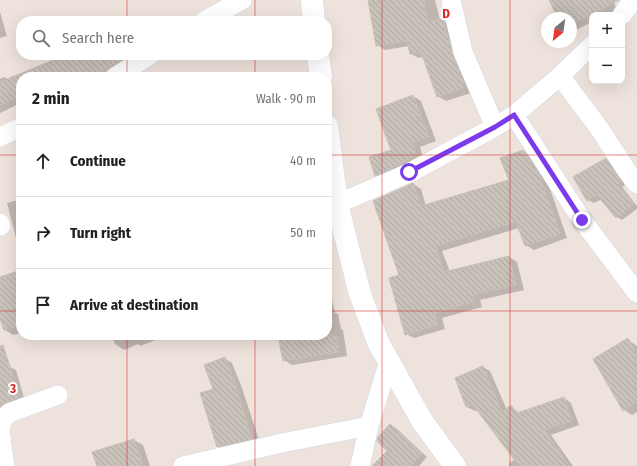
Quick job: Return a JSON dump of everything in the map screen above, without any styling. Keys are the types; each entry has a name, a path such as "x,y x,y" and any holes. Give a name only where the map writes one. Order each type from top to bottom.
{"main road":[{"path":"312,0 314,16"},
{"path":"319,60 320,72"},
{"path":"332,165 337,204 360,294 378,342 422,421 455,466"}],"street":[{"path":"213,16 242,0"},
{"path":"450,0 462,52 495,127"},
{"path":"624,12 632,0"},
{"path":"337,204 409,172 495,127 514,115 560,76 589,48"},
{"path":"123,72 142,60"},
{"path":"560,76 599,128 637,184"},
{"path":"514,115 582,220 637,293"},
{"path":"0,137 16,129"},
{"path":"360,466 369,426 388,361"},
{"path":"5,466 0,431 2,420 9,413 58,395"},
{"path":"183,466 282,443 369,426"}],"building":[{"path":"368,0 424,0 427,21 443,19 453,56 466,87 437,97 421,52 410,54 407,41 376,46"},
{"path":"549,0 619,0 595,12 589,12 589,15 577,21 577,12 555,12"},
{"path":"53,60 121,60 101,72 24,72"},
{"path":"16,75 16,97 0,105 0,82"},
{"path":"413,95 429,137 412,143 417,156 375,176 369,157 391,150 376,109"},
{"path":"523,150 539,174 560,234 525,246 516,222 435,246 444,272 509,256 516,285 472,295 474,302 435,313 438,325 405,335 389,278 399,275 373,201 413,183 421,206 509,180 500,158"},
{"path":"606,158 621,182 617,184 634,204 616,218 597,195 587,201 573,177"},
{"path":"16,272 16,326 4,330 0,319 0,277"},
{"path":"332,335 336,335 339,352 283,361 279,340 332,340"},
{"path":"628,338 637,355 637,402 623,411 593,359"},
{"path":"3,345 20,397 0,406 0,346"},
{"path":"225,357 235,383 252,439 217,447 200,393 213,389 204,365"},
{"path":"483,366 502,412 511,405 517,413 564,397 572,421 544,430 569,466 519,466 473,405 466,407 455,378"},
{"path":"390,424 422,453 410,466 372,466 387,451 377,441 378,437"},
{"path":"134,439 143,466 97,466 92,452"}],"route":[{"path":"409,172 495,127 514,115 582,220"}]}
